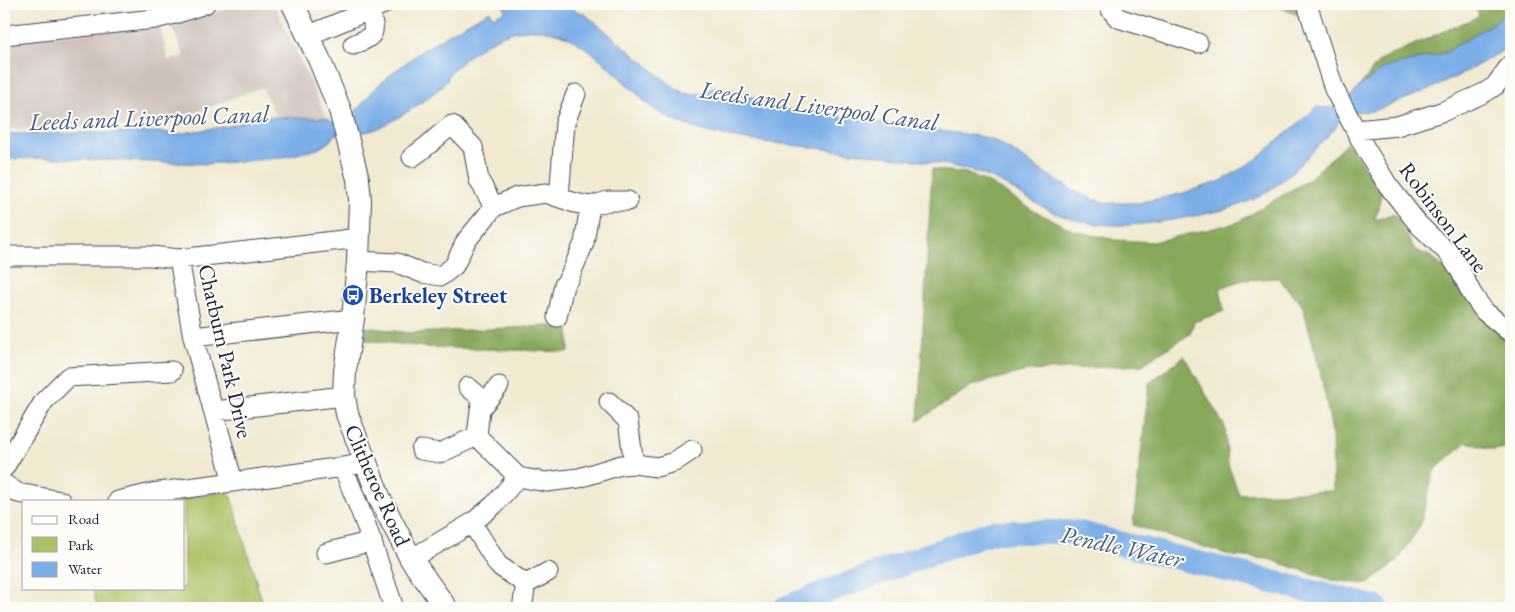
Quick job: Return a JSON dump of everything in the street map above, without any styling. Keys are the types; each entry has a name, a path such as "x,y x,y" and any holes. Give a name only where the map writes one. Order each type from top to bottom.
{"main road":[{"name":"Clitheroe Road","path":"293,4 340,110 359,186 358,261 353,319 345,370 344,396 347,414 380,499 411,559 446,608"}],"street":[{"path":"4,35 155,19 172,9 205,4"},
{"path":"1110,4 1111,10 1118,18 1198,42"},
{"name":"Robinson Lane","path":"1307,4 1334,89 1387,184 1418,224 1448,253 1484,311 1511,333"},
{"path":"307,36 367,8 374,32 370,38 352,45"},
{"path":"1354,125 1397,126 1444,111 1484,93 1494,86 1511,64"},
{"path":"559,197 565,122 576,94"},
{"path":"412,157 426,149 436,137 452,125 472,148 479,180 494,207"},
{"path":"358,261 397,263 422,273 441,276 454,266 466,241 494,207 517,197 546,193 590,206 608,201 628,201"},
{"path":"557,317 564,285 584,244 590,206"},
{"path":"179,259 358,238"},
{"name":"Chatburn Park Drive","path":"4,256 151,256 179,259 193,337 233,482"},
{"path":"193,337 353,319"},
{"path":"4,468 44,401 68,377 172,371"},
{"path":"477,436 480,409 499,386"},
{"path":"468,387 485,401"},
{"path":"214,411 344,396"},
{"path":"609,402 628,421 634,464"},
{"path":"421,450 440,453 477,436"},
{"path":"477,436 518,477 546,482 579,478 621,465 634,464 657,467 674,462 692,450"},
{"path":"122,500 152,493 343,467 365,462"},
{"name":"Clitheroe Road","path":"343,467 372,541 394,608"},
{"path":"411,559 472,523 494,505 518,477"},
{"path":"4,484 18,493 56,500"},
{"path":"472,523 498,565 524,593 548,572"},
{"path":"326,553 372,541"}],"shaded area":[{"path":"242,4 274,4 327,118 277,118 262,87 159,126 4,129 4,41 160,25 168,60 184,56 170,23 185,22"}],"green space":[{"path":"1271,4 1300,4 1305,18"},
{"path":"1475,4 1511,4 1511,9 1498,20 1445,53 1384,68 1358,88 1381,59 1479,16"},
{"path":"1347,143 1382,191 1375,220 1394,213 1415,250 1430,256 1461,282 1511,339 1511,447 1494,450 1466,442 1434,471 1420,526 1398,560 1368,584 1332,580 1268,559 1233,556 1133,525 1149,383 1184,356 1225,427 1228,464 1239,494 1333,491 1332,432 1320,370 1303,307 1278,278 1243,280 1220,288 1224,311 1194,322 1190,334 1142,365 1027,371 973,385 918,421 932,169 966,173 991,184 1034,211 1075,231 1116,240 1153,242 1236,223 1308,180"},
{"path":"569,325 569,352 424,347 365,340 367,327 408,333"},
{"path":"227,491 231,496 264,608 97,608 93,590 185,590 185,500 182,500"}],"water":[{"path":"561,4 586,15 671,85 686,94 704,94 714,87 725,88 739,91 777,108 984,137 1003,145 1077,193 1106,203 1138,203 1180,194 1221,181 1257,159 1317,107 1330,108 1349,98 1358,88 1384,68 1445,53 1498,20 1511,9 1511,45 1484,62 1441,84 1375,110 1354,112 1342,118 1332,132 1290,174 1272,189 1253,200 1213,212 1134,225 1101,224 1069,218 1053,212 994,179 976,172 943,164 753,141 697,129 654,109 596,55 582,46 553,32 536,30 518,31 490,42 465,59 452,71 447,81 440,88 420,104 371,131 363,132 356,128 335,134 329,142 318,149 280,158 207,164 47,158 4,159 4,134 162,132 177,134 229,126 260,117 327,118 333,122 354,113 379,85 421,52 490,11 493,17 506,11 503,5"}],"waterway":[{"name":"Pendle Water","path":"785,608 991,532 1075,532 1377,608"}],"place":[{"name":"Berkeley Street","path":"353,295"}],"water label":[{"name":"Leeds and Liverpool Canal","path":"819,106"},
{"name":"Leeds and Liverpool Canal","path":"149,118"}]}
